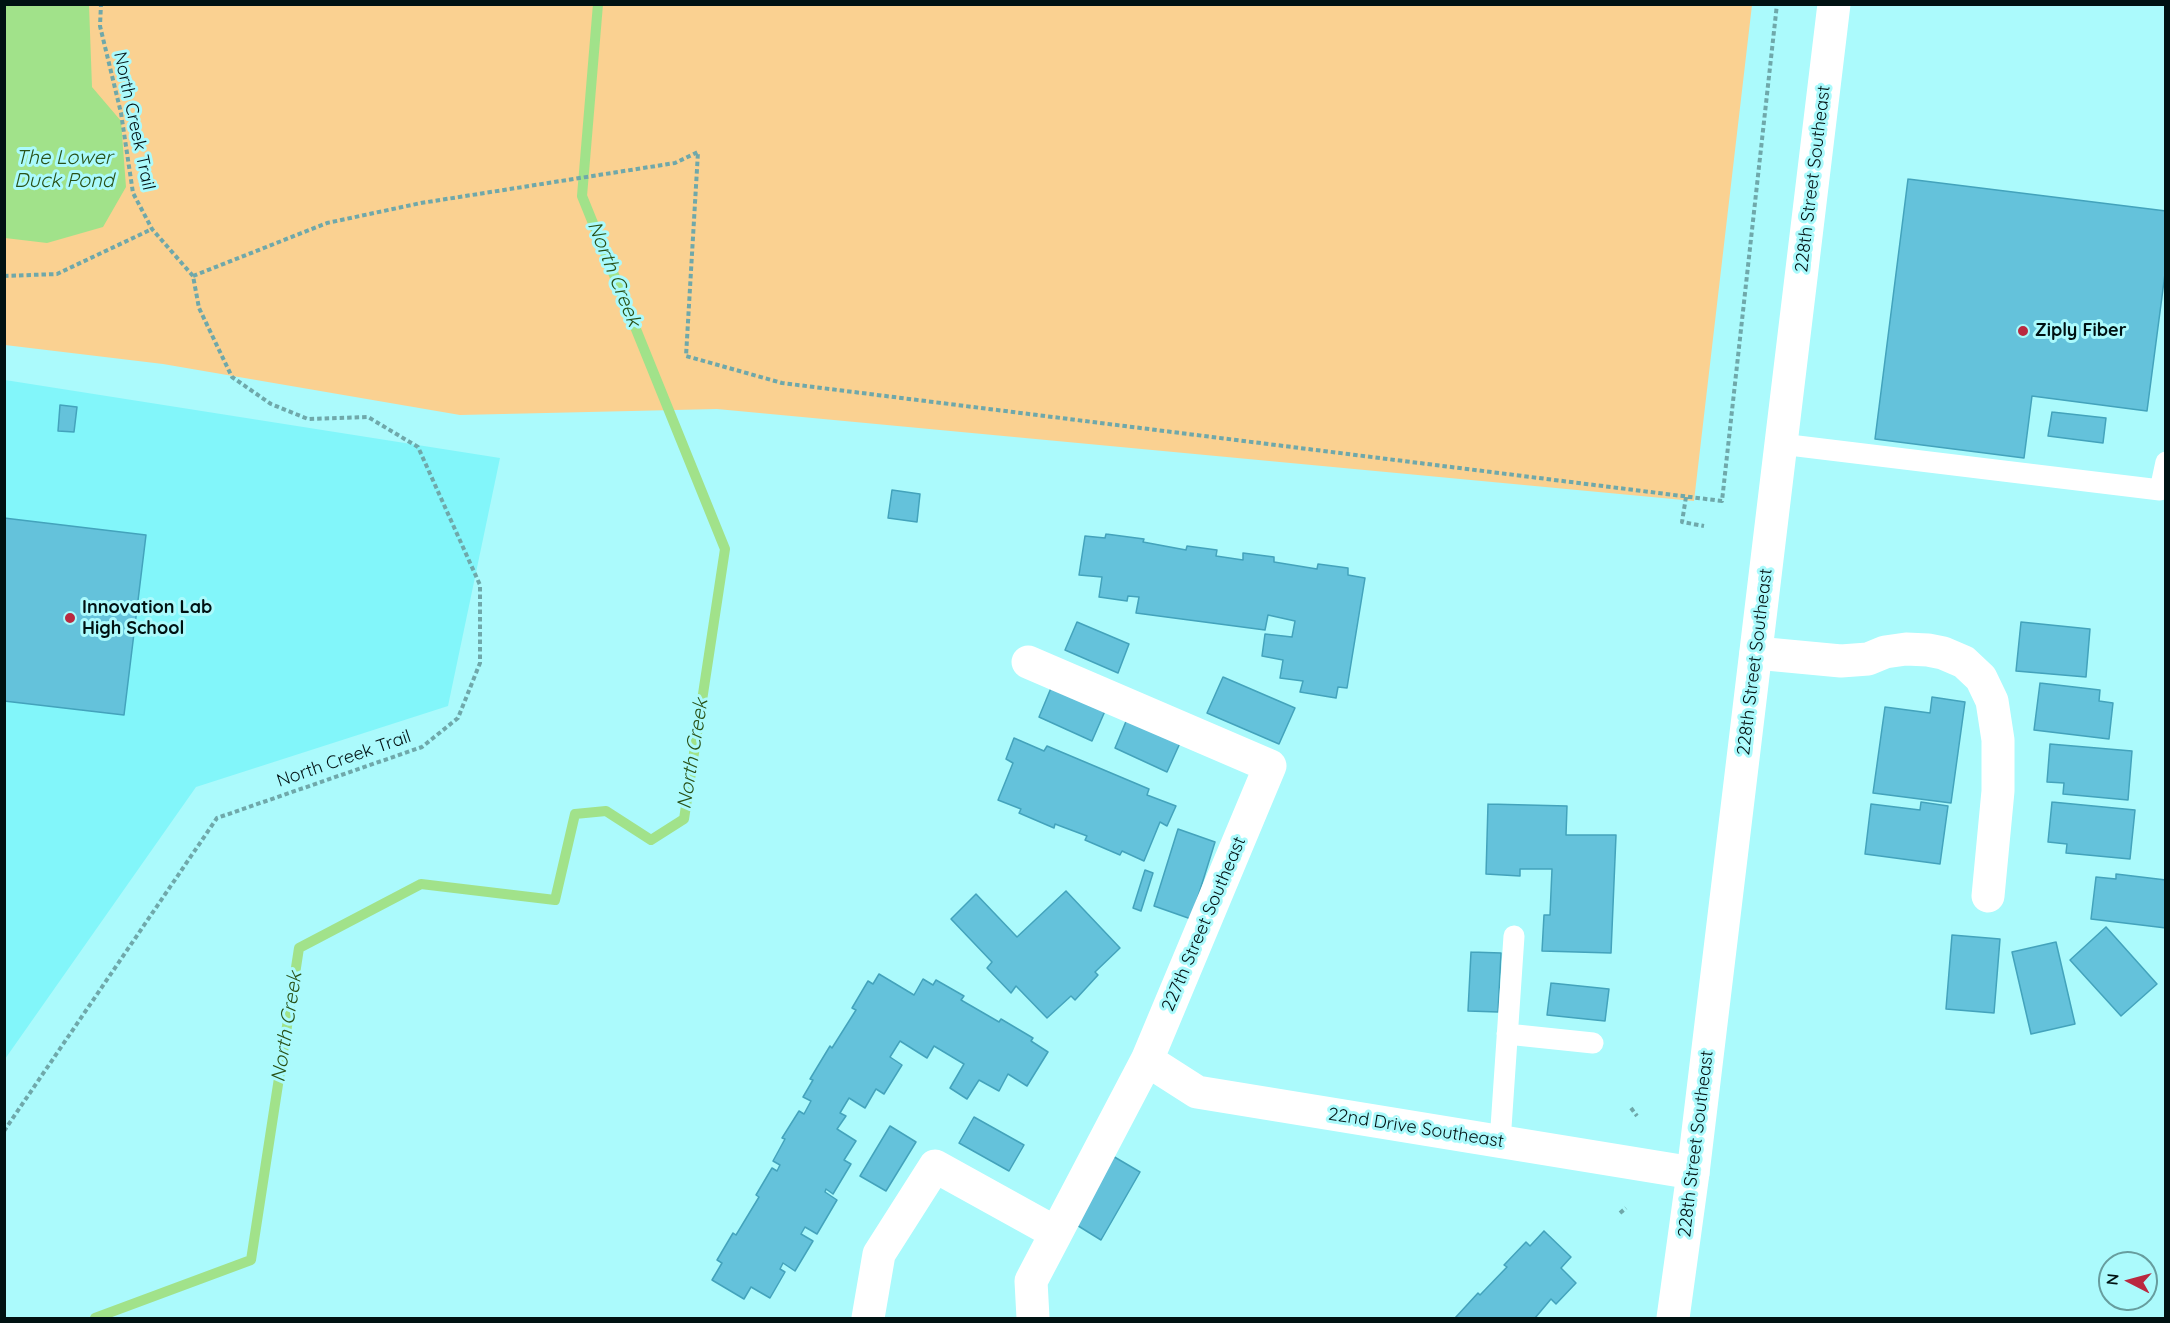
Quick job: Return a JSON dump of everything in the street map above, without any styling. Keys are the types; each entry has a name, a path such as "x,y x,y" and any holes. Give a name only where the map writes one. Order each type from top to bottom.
{"street":[{"name":"228th Street Southeast","path":"1673,1318 1693,1173 1834,4"},
{"path":"1756,653 1841,661 1868,659 1885,652 1906,649 1928,650 1943,652 1964,662 1981,678 1992,701 1998,740 1998,791 1988,896"},
{"name":"227th Street Southeast","path":"1028,662 1270,766 1147,1060 1031,1281 1033,1318"},
{"name":"22nd Drive Southeast","path":"1147,1060 1197,1092 1693,1173"},
{"path":"867,1318 879,1254 935,1166 1056,1233"}],"lane":[{"path":"1781,444 2160,490 2166,462"},
{"path":"1500,1142 1514,936"},
{"path":"1507,1034 1593,1043"}],"path":[{"name":"North Creek Trail","path":"4,1131 217,818 422,747 458,718 480,663 480,585 418,447 368,417 308,419 271,404 232,377 199,308 194,276 152,229 133,193 121,113 100,26 101,4"},
{"path":"194,276 327,223 421,203 675,163 698,152 686,356 782,383 1722,501 1778,4"},
{"path":"4,276 57,274 152,229"},
{"path":"1686,497 1682,522 1704,526"},
{"path":"1631,1107 1636,1116"},
{"path":"1620,1213 1626,1208"}],"shaded area":[{"path":"5,5 1752,5 1694,501 717,409 460,415 163,364 5,345"},
{"path":"5,380 500,458 448,706 196,787 5,1059"}],"water":[{"name":"The Lower Duck Pond","path":"5,4 89,5 92,87 121,121 126,187 103,227 47,243 5,238"}],"building":[{"name":"Ziply Fiber","path":"1908,179 2166,211 2166,266 2147,411 2032,396 2024,458 1875,439"},
{"path":"60,405 77,407 74,432 58,431"},
{"path":"2052,412 2106,418 2103,443 2048,436"},
{"path":"892,490 920,494 917,522 888,518"},
{"name":"Innovation Lab High School","path":"4,518 146,535 124,715 4,701"},
{"path":"1106,534 1144,539 1143,542 1186,550 1187,546 1217,550 1216,556 1243,560 1243,553 1274,557 1274,562 1317,569 1318,564 1348,568 1348,575 1365,578 1347,688 1338,687 1336,698 1300,692 1303,681 1280,678 1283,660 1262,656 1265,634 1292,637 1295,621 1268,615 1265,630 1136,613 1139,597 1128,596 1127,601 1099,597 1102,577 1079,575 1085,536 1105,538"},
{"path":"1077,622 1129,644 1118,673 1065,650"},
{"path":"2021,622 2090,629 2086,677 2016,671"},
{"path":"1223,677 1295,708 1279,744 1207,713"},
{"path":"2040,683 2100,690 2099,701 2113,703 2109,739 2034,730"},
{"path":"1051,688 1105,711 1092,741 1039,717"},
{"path":"1932,697 1965,702 1951,803 1873,793 1885,707 1930,713"},
{"path":"1127,719 1180,743 1167,772 1115,748"},
{"path":"1014,738 1044,751 1047,746 1149,789 1147,795 1176,806 1167,826 1160,822 1144,861 1122,851 1120,855 1085,840 1087,836 1055,824 1054,828 1019,813 1021,809 998,800 1013,763 1006,759"},
{"path":"2050,744 2132,751 2128,800 2063,794 2064,783 2047,782"},
{"path":"1921,802 1948,806 1940,864 1865,854 1871,804 1920,810"},
{"path":"2052,802 2135,810 2130,859 2066,853 2067,844 2048,842"},
{"path":"1488,804 1567,806 1566,835 1616,835 1611,953 1542,951 1544,915 1550,915 1552,869 1520,869 1520,876 1486,874"},
{"path":"1178,829 1215,842 1191,919 1154,906"},
{"path":"1145,870 1153,873 1141,911 1133,908"},
{"path":"2116,874 2166,880 2166,928 2091,919 2096,877 2116,879"},
{"path":"1066,891 1120,948 1095,972 1098,975 1075,1000 1071,996 1047,1018 1016,986 1011,993 987,968 992,962 951,919 976,894 1017,937"},
{"path":"2106,927 2157,984 2121,1016 2070,960"},
{"path":"1952,935 2000,939 1994,1013 1946,1009"},
{"path":"2056,942 2075,1024 2031,1034 2012,952"},
{"path":"1471,952 1501,953 1498,1012 1468,1011"},
{"path":"879,974 914,995 923,979 933,985 936,980 964,996 961,1000 999,1022 1001,1019 1033,1038 1031,1041 1048,1052 1027,1086 1008,1074 999,1091 979,1080 967,1099 950,1088 964,1064 934,1046 927,1058 900,1041 890,1057 902,1065 884,1094 876,1089 865,1108 849,1098 840,1113 846,1116 837,1129 856,1141 844,1160 851,1164 833,1194 826,1189 825,1192 837,1200 817,1234 805,1227 801,1234 813,1241 795,1271 783,1263 780,1269 785,1272 770,1298 751,1287 744,1299 712,1280 722,1263 717,1260 733,1233 736,1235 759,1197 756,1195 772,1168 777,1171 780,1165 773,1161 785,1139 782,1138 799,1111 804,1114 811,1101 803,1097 813,1080 810,1079 856,1010 852,1008 868,981 873,984"},
{"path":"1551,983 1609,989 1605,1021 1547,1015"},
{"path":"974,1117 1024,1145 1009,1171 959,1143"},
{"path":"890,1126 916,1142 886,1191 860,1176"},
{"path":"1106,1152 1140,1172 1101,1240 1067,1219"},
{"path":"1544,1231 1571,1257 1561,1268 1576,1283 1556,1304 1551,1299 1535,1318 1455,1318 1507,1267 1504,1265 1526,1242 1530,1246"}],"waterway":[{"name":"North Creek","path":"95,1318 251,1260 299,948 421,884 555,900 575,814 606,811 651,840 684,819 725,549 582,196 598,4"}],"place":[{"name":"Ziply Fiber","path":"2023,331"},
{"name":"Innovation Lab High School","path":"70,618"}]}
